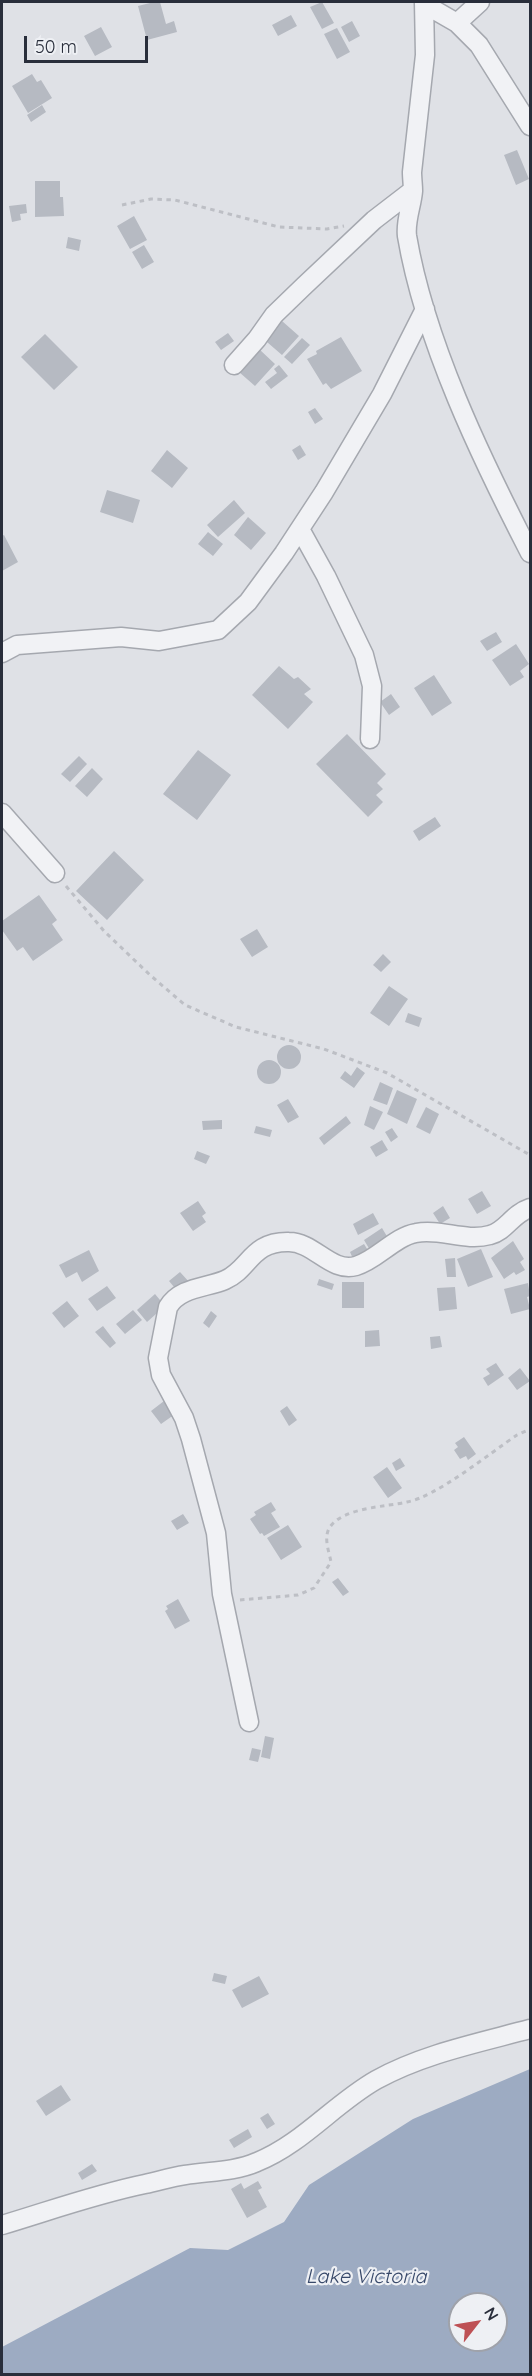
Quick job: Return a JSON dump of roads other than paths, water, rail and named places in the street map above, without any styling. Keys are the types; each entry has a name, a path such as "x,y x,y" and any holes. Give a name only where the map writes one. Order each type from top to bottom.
{"street":[{"path":"457,23 480,2"},
{"path":"424,3 457,23 479,45 531,126"},
{"path":"424,3 425,55 407,233 425,309 488,470 531,553"},
{"path":"234,364 289,300 374,220 413,190"},
{"path":"2,653 17,645 121,637 159,641 218,630 248,602 300,529 382,394 425,309"},
{"path":"300,529 326,576 364,655 372,686 370,739"},
{"path":"2,813 55,873"},
{"path":"249,1722 222,1594 216,1533 184,1418 170,1394 159,1367 161,1333 172,1301 194,1288 227,1279 255,1252 277,1242 292,1241 305,1245 341,1267 357,1266 416,1233 474,1237 490,1235 504,1228 519,1211 531,1208"},
{"path":"2,2225 141,2184 185,2175 228,2170 256,2163 281,2150 359,2091 406,2065 531,2029"}],"water":[{"name":"Lake Victoria","path":"530,2069 530,2374 2,2374 2,2347 190,2248 228,2250 284,2222 309,2185 413,2119"}]}
